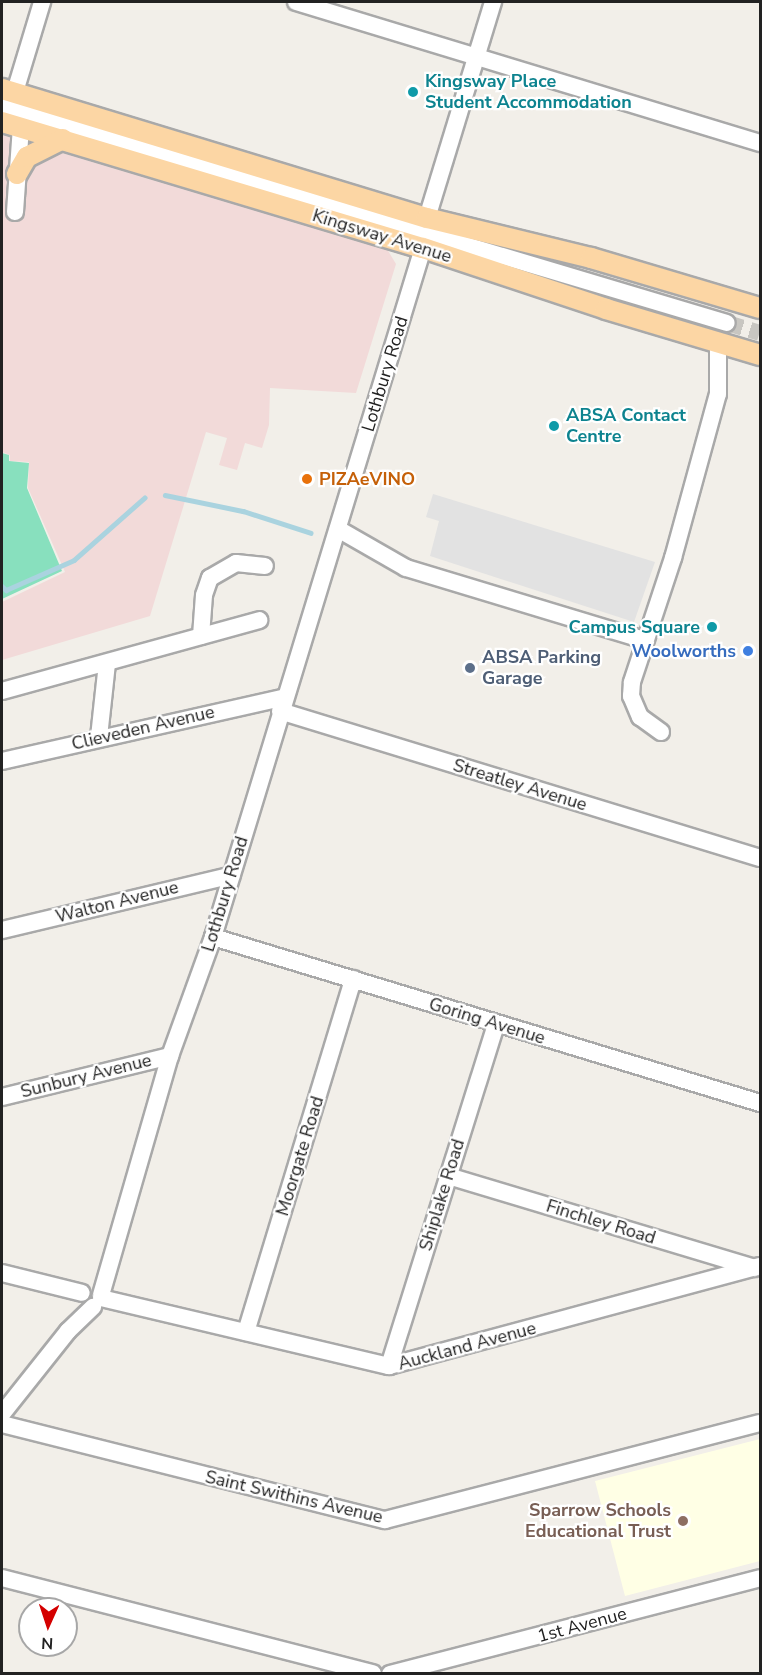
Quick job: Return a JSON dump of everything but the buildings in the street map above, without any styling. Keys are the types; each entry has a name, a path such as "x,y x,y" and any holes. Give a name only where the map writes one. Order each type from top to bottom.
{"main road":[{"name":"Kingsway Avenue","path":"8,110 63,139 425,233 591,258 760,308"},
{"name":"Kingsway Avenue","path":"8,110 425,233 606,309 760,355"},
{"path":"17,174 27,158 63,139"}],"street":[{"path":"15,212 17,174 8,110 42,2"},
{"path":"296,2 760,143"},
{"name":"Lothbury Road","path":"2,1414 93,1296 112,1259 170,1056 213,937 282,704 338,529 493,2"},
{"path":"425,233 727,323"},
{"path":"661,732 640,717 631,696 632,682 673,558 718,394 718,342"},
{"path":"338,529 406,568 645,640"},
{"path":"201,636 204,595 210,578 236,564 266,566"},
{"path":"2,691 259,620"},
{"path":"99,737 107,663"},
{"name":"Clieveden Avenue","path":"2,761 99,737 282,704"},
{"name":"Streatley Avenue","path":"282,704 760,858"},
{"name":"Walton Avenue","path":"2,930 231,875"},
{"name":"Goring Avenue","path":"213,937 760,1103"},
{"name":"Moorgate Road","path":"246,1332 353,979"},
{"name":"Shiplake Road","path":"389,1366 496,1024"},
{"name":"Sunbury Avenue","path":"2,1097 170,1056"},
{"name":"Finchley Road","path":"448,1176 758,1267"},
{"name":"Auckland Avenue","path":"2,1273 389,1366 758,1267"},
{"name":"Saint Swithins Avenue","path":"2,1424 385,1520 760,1423"},
{"path":"2,1578 352,1671 378,1674"},
{"name":"1st Avenue","path":"398,1673 760,1578"}],"shaded area":[{"path":"2,135 387,249 396,264 356,393 270,388 269,425 262,448 245,443 237,470 219,465 227,438 206,432 150,616 2,660 2,602 65,572 28,488 29,462 10,461 10,455 2,452"},
{"path":"433,494 655,562 634,622 430,556 439,521 426,517"},
{"name":"Sparrow Schools Educational Trust","path":"760,1439 760,1561 625,1596 595,1481"}],"green space":[{"path":"2,453 9,455 9,461 29,463 27,488 62,571 2,599"}],"waterway":[{"path":"165,495 243,511 311,533"},
{"path":"2,586 6,590 74,560 144,498"}],"tunnel":[{"path":"727,323 760,333"}],"place":[{"name":"Kingsway Place Student Accommodation","path":"413,92"},
{"name":"ABSA Contact Centre","path":"554,426"},
{"name":"PIZAeVINO","path":"307,479"},
{"name":"Campus Square","path":"712,627"},
{"name":"Woolworths","path":"748,651"},
{"name":"ABSA Parking Garage","path":"470,668"},
{"name":"Sparrow Schools Educational Trust","path":"683,1521"}]}
